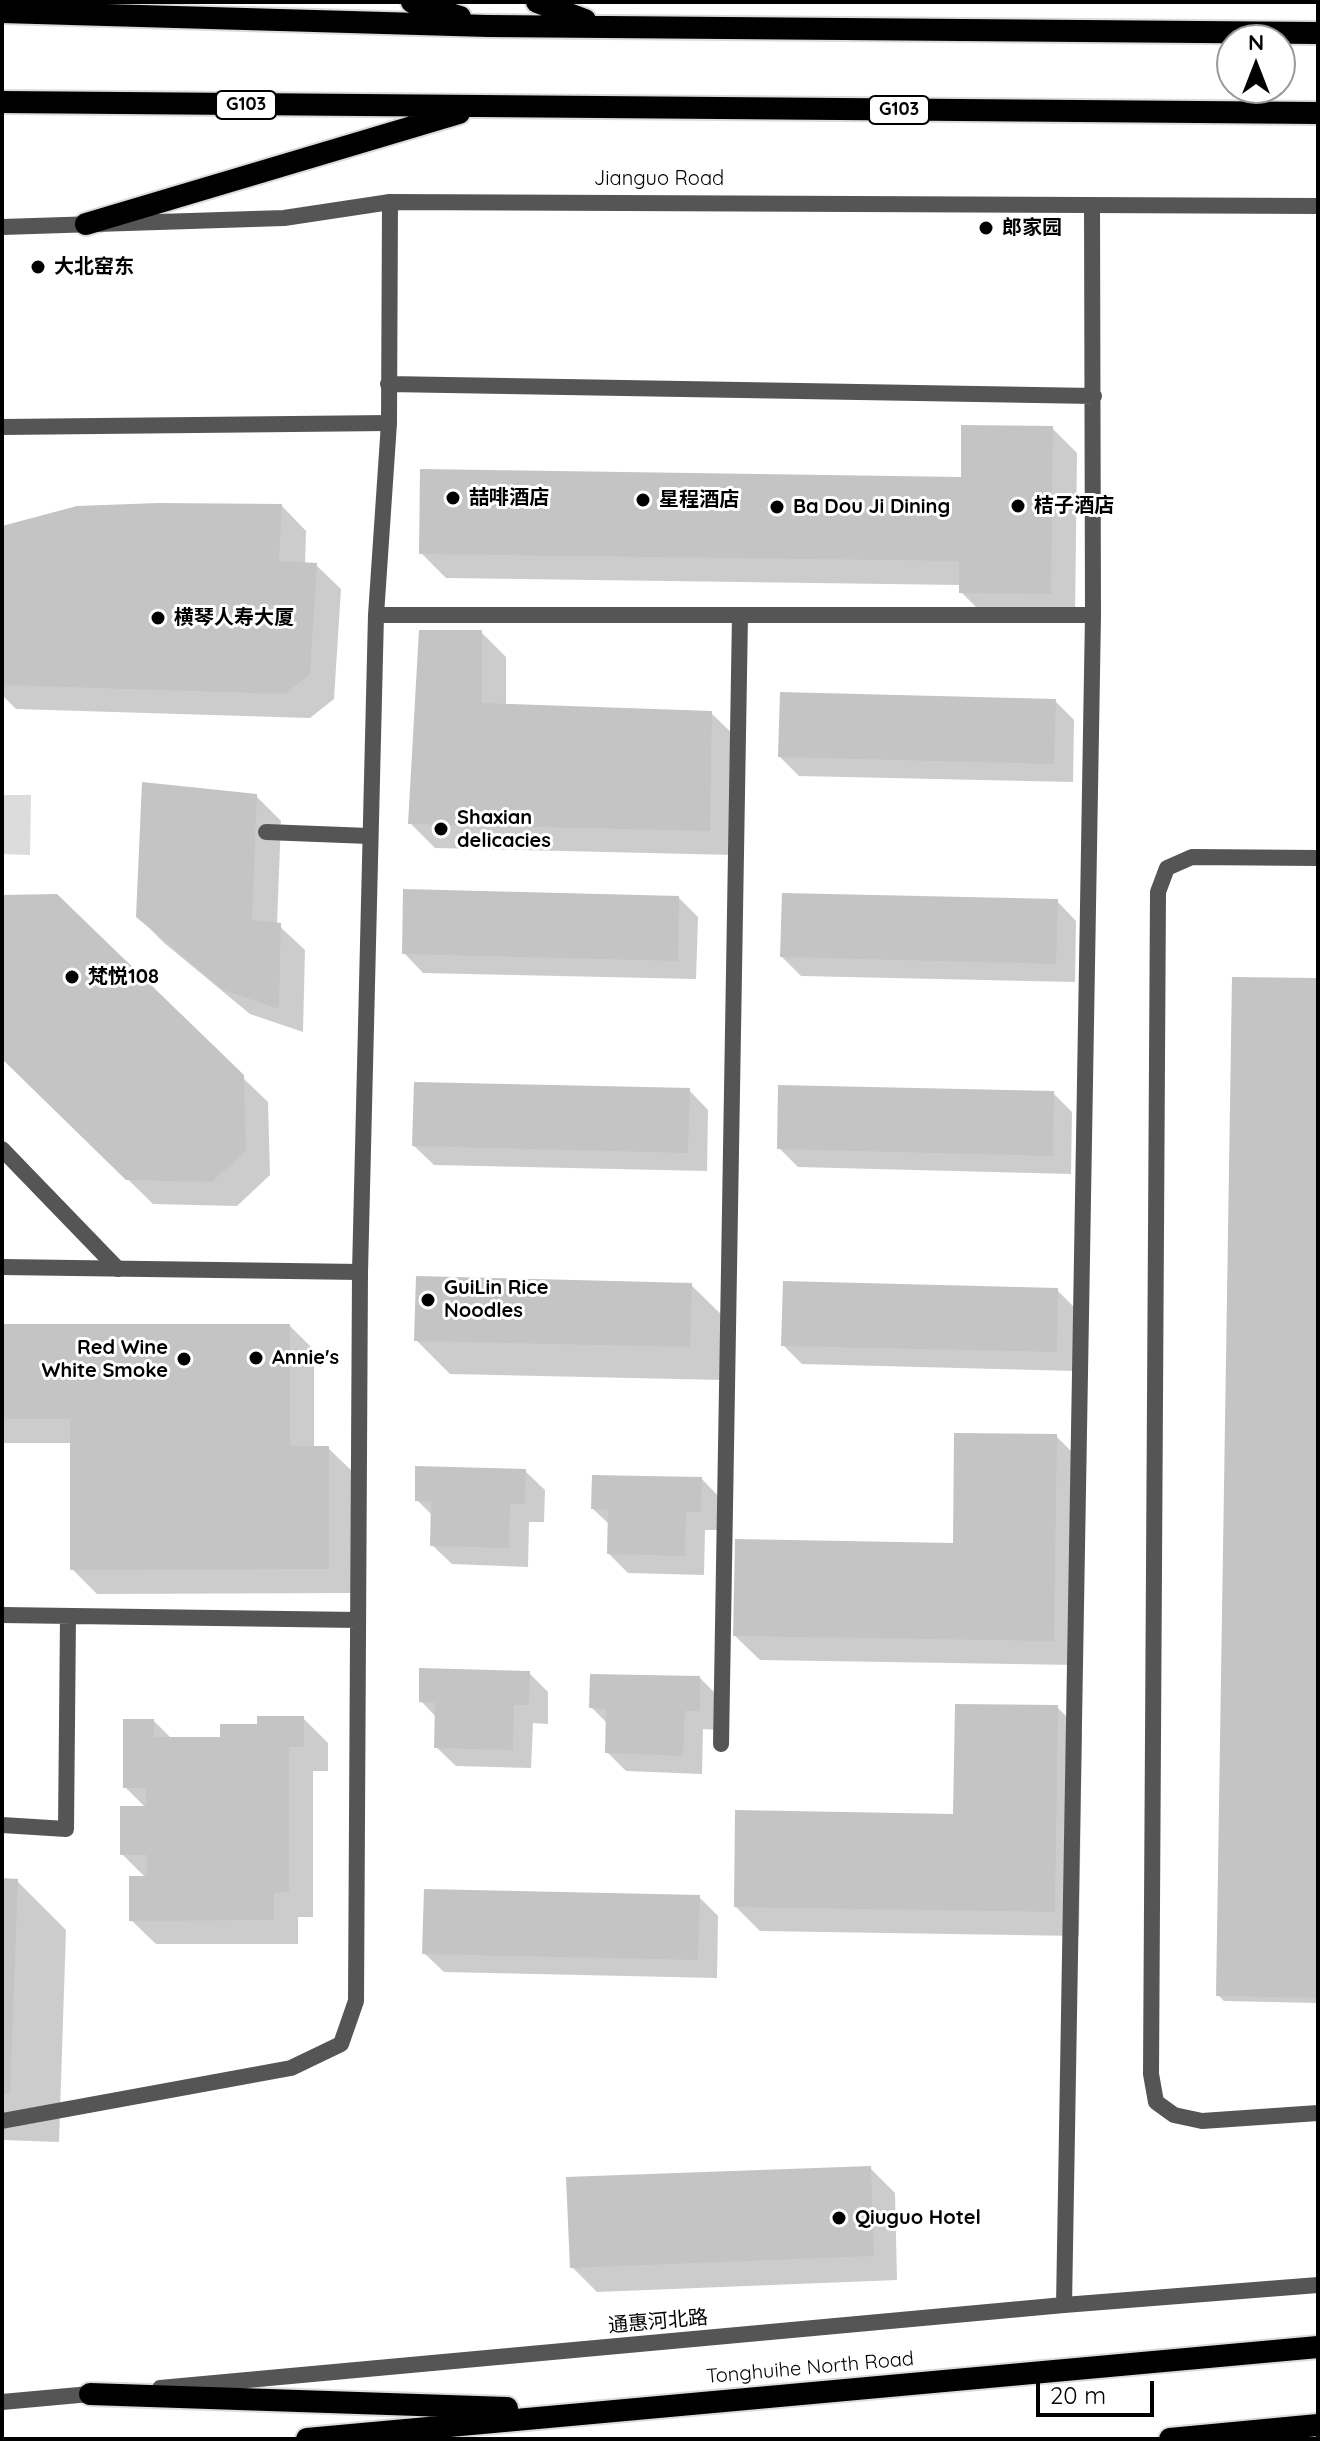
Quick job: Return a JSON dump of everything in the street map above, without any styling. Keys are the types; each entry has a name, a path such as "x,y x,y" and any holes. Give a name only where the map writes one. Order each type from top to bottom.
{"highway":[{"path":"412,2 488,26"},
{"path":"537,2 601,26"},
{"path":"6,12 488,26 1318,33"},
{"name":"G103","path":"8,102 1318,113"},
{"path":"86,224 479,107"},
{"name":"Tonghuihe North Road","path":"307,2439 1318,2347"},
{"path":"90,2394 596,2411"},
{"path":"1170,2439 1318,2425"}],"street":[{"name":"Jianguo Road","path":"2,227 284,218 390,202 1318,206"},
{"path":"2,2121 291,2068 341,2044 356,2001 360,1272 376,615 389,423 390,202"},
{"path":"1064,2305 1093,615 1092,205"},
{"path":"388,384 1094,396"},
{"path":"2,427 389,423"},
{"path":"376,615 1093,615"},
{"path":"721,1744 740,615"},
{"path":"266,832 369,836"},
{"path":"1318,858 1192,857 1167,868 1158,892 1151,2058 1156,2102 1174,2115 1202,2121 1318,2113"},
{"path":"2,1149 118,1269"},
{"path":"2,1267 360,1272"},
{"path":"2,1615 358,1620"},
{"path":"2,1825 66,1829 68,1616"},
{"name":"通惠河北路","path":"2,2402 1064,2305 1318,2285"}],"shaded area":[{"path":"2,795 31,795 30,855 2,854"}],"building":[{"path":"961,425 1053,426 1051,594 959,593 959,561 419,554 420,469 961,477"},
{"name":"横琴人寿大厦","path":"282,504 279,561 317,563 310,674 285,694 2,685 2,526 77,506"},
{"path":"419,630 482,630 482,703 712,711 710,831 408,824"},
{"path":"780,692 1056,699 1054,764 778,757"},
{"path":"142,782 257,794 252,920 281,923 279,1009 223,990 136,917"},
{"path":"403,889 679,896 678,961 402,954"},
{"path":"782,893 1058,899 1056,964 780,957"},
{"name":"梵悦108","path":"57,894 244,1075 246,1150 212,1182 126,1180 2,1059 2,895"},
{"path":"1232,977 1318,978 1318,1998 1216,1996"},
{"path":"414,1082 690,1088 688,1153 412,1146"},
{"path":"778,1085 1054,1091 1053,1156 777,1149"},
{"path":"416,1276 692,1283 690,1347 414,1341"},
{"path":"783,1281 1058,1288 1057,1352 781,1346"},
{"path":"2,1324 290,1324 290,1446 329,1446 329,1569 70,1570 70,1419 2,1419"},
{"path":"954,1433 1057,1434 1054,1641 733,1636 735,1539 953,1543"},
{"path":"415,1466 526,1469 525,1504 510,1504 509,1548 430,1546 431,1502 415,1501"},
{"path":"592,1475 702,1477 701,1512 686,1512 685,1556 607,1554 608,1510 591,1509"},
{"path":"419,1668 530,1671 529,1705 514,1705 513,1750 434,1748 435,1703 419,1702"},
{"path":"590,1674 700,1676 700,1711 685,1711 683,1756 605,1753 606,1709 589,1708"},
{"path":"955,1704 1058,1705 1055,1912 734,1907 735,1810 953,1814"},
{"path":"257,1716 304,1716 304,1747 289,1747 289,1892 274,1893 274,1920 129,1921 129,1876 147,1876 147,1855 120,1855 120,1806 146,1806 146,1788 123,1788 123,1719 154,1719 154,1737 220,1737 220,1724 257,1724"},
{"path":"2,1878 18,1879 10,2094 2,2094"},
{"path":"424,1889 700,1895 698,1960 422,1954"},
{"path":"871,2166 874,2256 570,2268 566,2177"}],"place":[{"name":"郎家园","path":"986,228"},
{"name":"大北窑东","path":"38,267"},
{"name":"喆啡酒店","path":"453,498"},
{"name":"星程酒店","path":"643,500"},
{"name":"桔子酒店","path":"1018,506"},
{"name":"Ba Dou Ji Dining","path":"777,507"},
{"name":"横琴人寿大厦","path":"158,618"},
{"name":"Shaxian delicacies","path":"441,829"},
{"name":"梵悦108","path":"72,977"},
{"name":"GuiLin Rice Noodles","path":"428,1300"},
{"name":"Annie's","path":"256,1358"},
{"name":"Red Wine White Smoke","path":"184,1359"},
{"name":"Qiuguo Hotel","path":"839,2218"}]}
